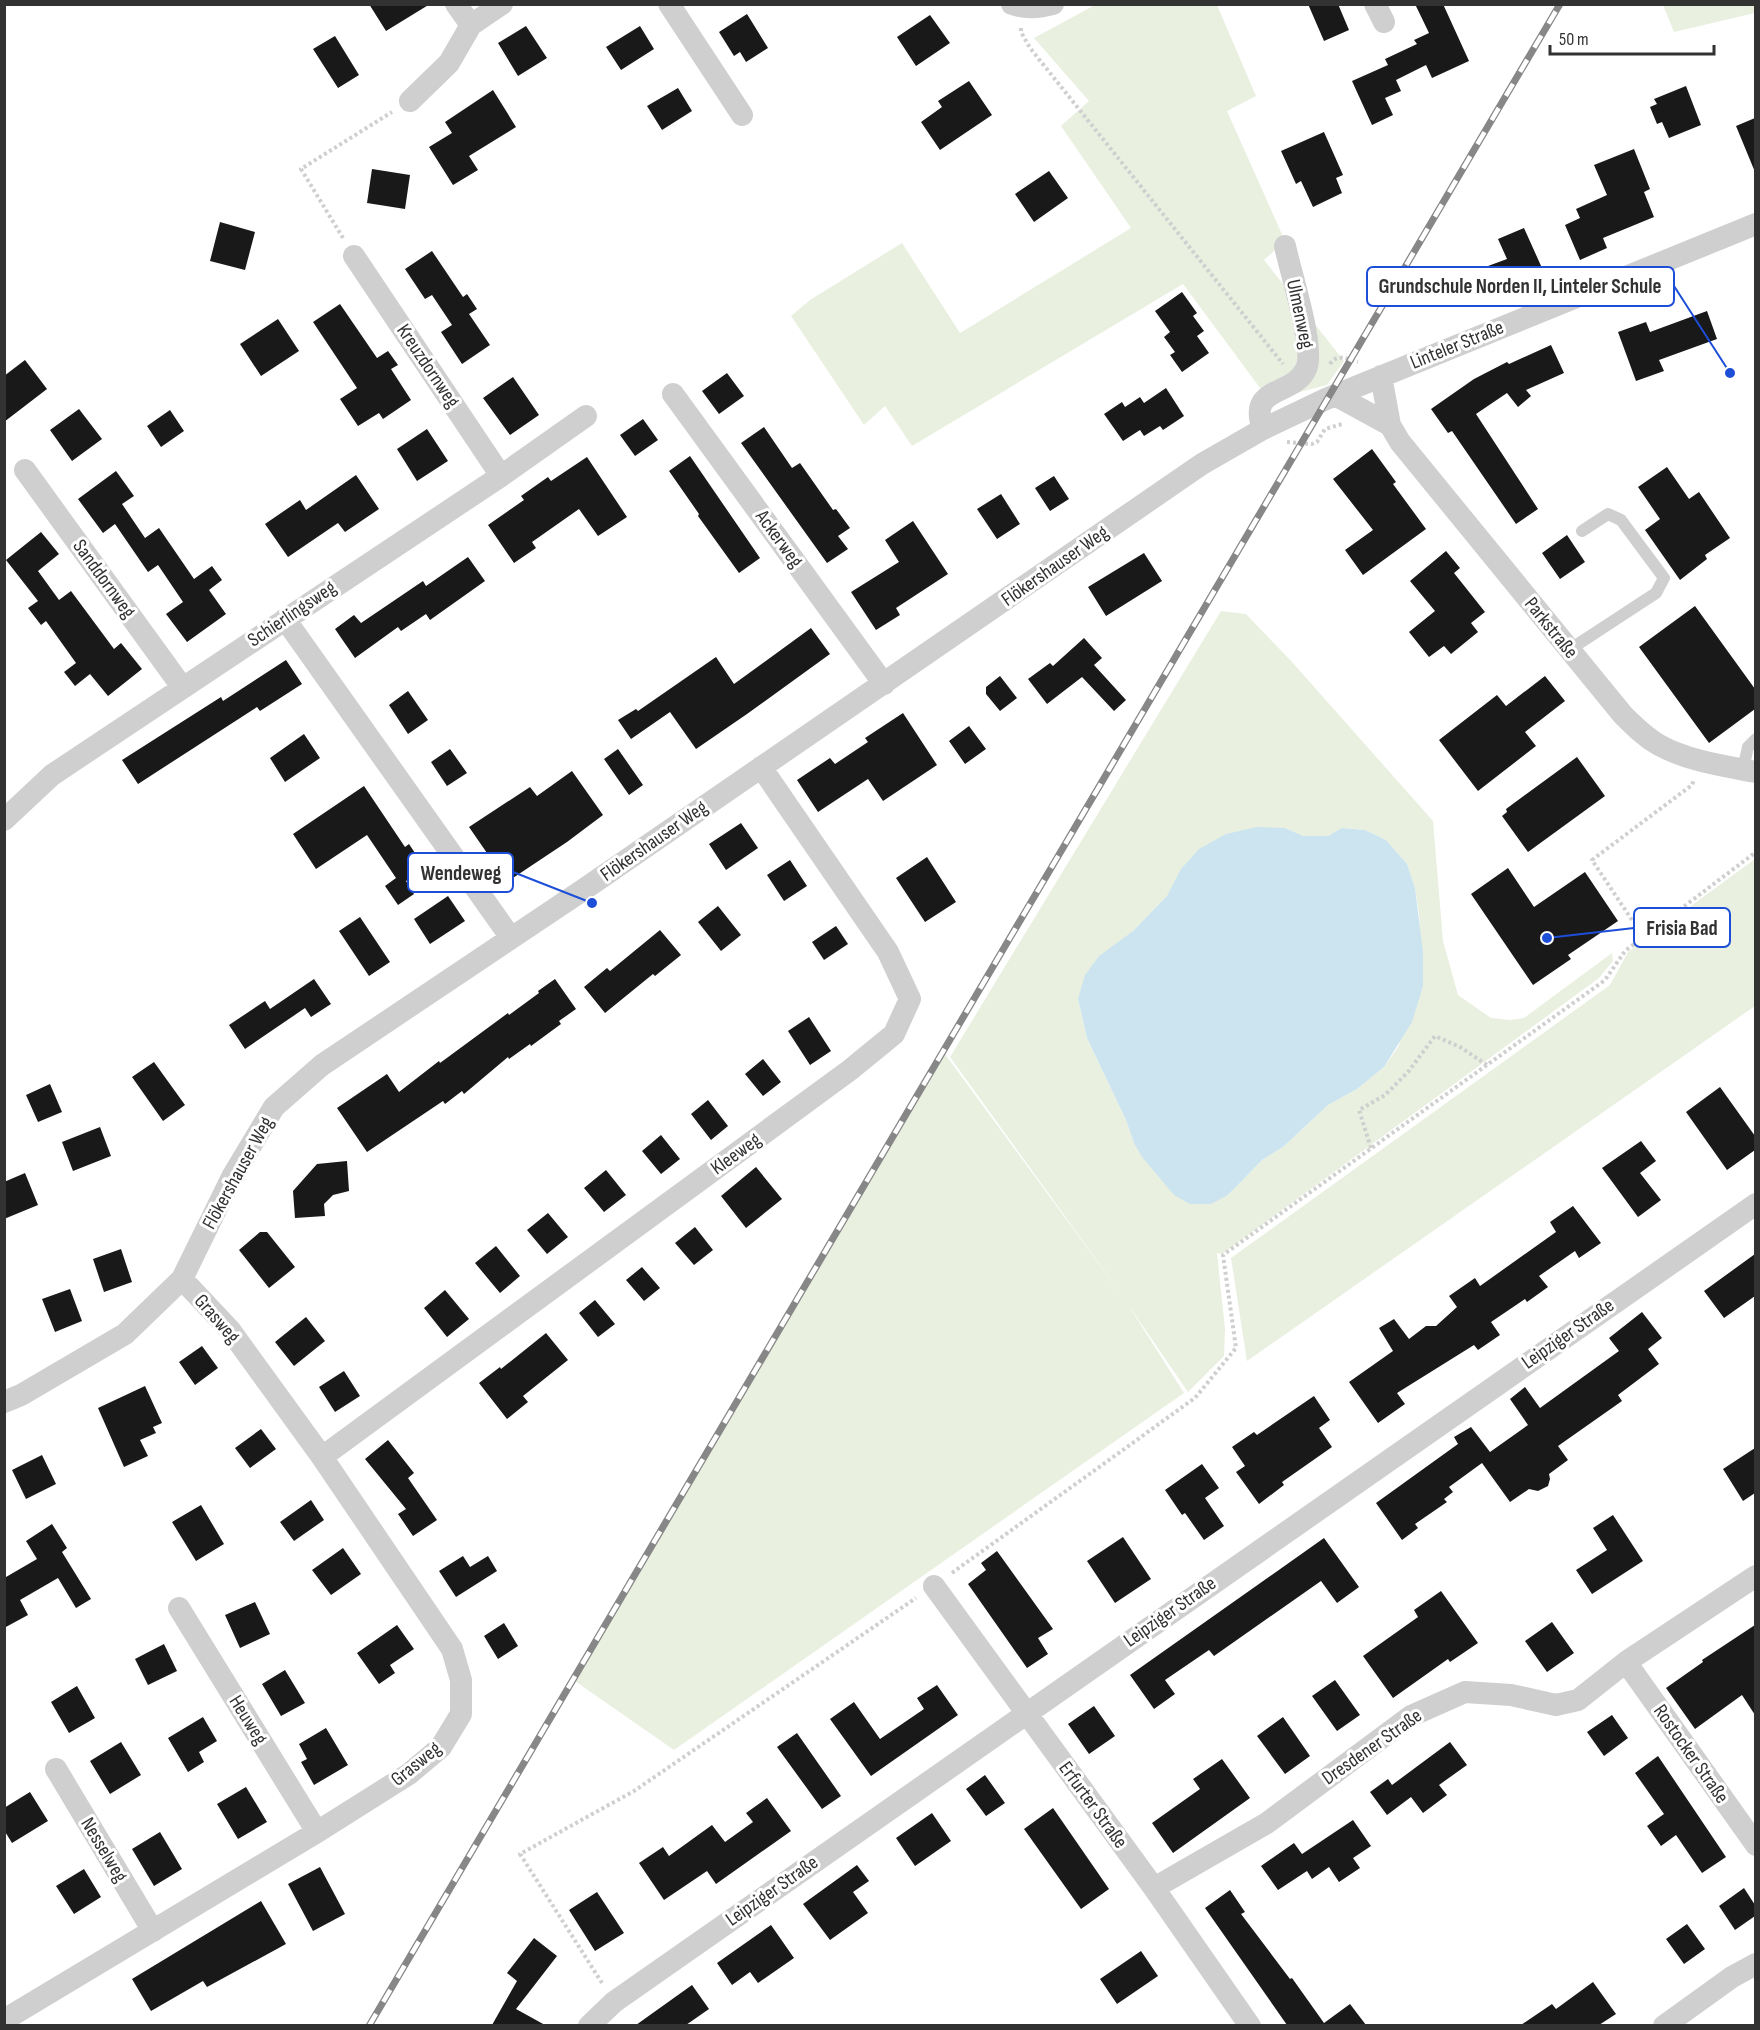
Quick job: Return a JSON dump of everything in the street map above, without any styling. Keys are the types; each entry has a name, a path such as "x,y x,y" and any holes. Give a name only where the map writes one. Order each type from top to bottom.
{"street":[{"path":"456,4 471,25"},
{"path":"410,101 449,63 471,25 502,4"},
{"path":"669,4 742,115"},
{"path":"1016,6 1040,8 1053,4"},
{"name":"Linteler Straße","path":"1330,397 1755,224"},
{"name":"Ulmenweg","path":"1263,429 1259,418 1259,407 1265,398 1296,380 1306,370 1309,356 1307,335 1285,246"},
{"name":"Kreuzdornweg","path":"354,256 501,476"},
{"name":"Parkstraße","path":"1381,376 1390,425 1400,442 1623,715 1641,733 1659,745 1704,761 1750,757"},
{"name":"Ackerweg","path":"673,394 884,684"},
{"name":"Parkstraße","path":"1330,397 1390,425"},
{"name":"Flökershauser Weg","path":"4,1402 21,1395 125,1334 182,1279 232,1177 274,1107 322,1065 583,890 1202,464 1263,429 1330,397"},
{"name":"Schierlingsweg","path":"4,820 52,775 501,476 586,416"},
{"name":"Sanddornweg","path":"25,470 182,687"},
{"path":"285,619 511,938"},
{"name":"Kleeweg","path":"322,1457 850,1070 894,1034 910,999 888,952 761,767"},
{"name":"Leipziger Straße","path":"588,2025 614,2002 1026,1712 1755,1204"},
{"name":"Grasweg","path":"4,2020 317,1832 408,1774 441,1747 461,1714 462,1680 452,1649 322,1457 230,1330 182,1279"},
{"name":"Dresdener Straße","path":"1154,1888 1267,1823 1411,1716 1465,1692 1512,1695 1556,1705 1578,1700 1626,1662 1755,1576"},
{"name":"Erfurter Straße","path":"934,1586 1154,1888 1250,2025"},
{"name":"Heuweg","path":"179,1608 317,1832"},
{"name":"Rostocker Straße","path":"1626,1662 1755,1845"},
{"name":"Nesselweg","path":"56,1769 153,1931"},
{"path":"1664,2025 1732,1977 1755,1964"}],"lane":[{"path":"1569,650 1656,592 1664,578 1621,520 1608,514 1582,531"}],"path":[{"path":"1016,6 1021,32 1030,48 1296,380"},
{"path":"354,256 301,169 410,101"},
{"path":"1263,429 1279,442 1312,444 1317,442 1326,429 1344,424"},
{"path":"1632,920 1592,860 1692,785 1704,761"},
{"path":"614,2002 520,1854 634,1791 934,1586 1195,1398 1236,1348 1223,1255 1605,980 1625,951 1755,852"},
{"path":"1371,1148 1359,1110 1385,1095 1408,1072 1435,1036 1460,1047 1488,1065"}],"green space":[{"path":"1095,5 1217,5 1256,96 1227,111 1285,241 1264,260 1344,361 1327,385 1269,400 1183,284 912,446 885,406 864,425 791,316 810,300 902,243 960,333 1131,228 1061,126 1089,101 1034,38"},
{"path":"1663,5 1755,5 1755,13 1674,32"},
{"path":"1221,611 1246,614 1292,662 1433,821 1443,941 1458,995 1491,1018 1510,1020 1524,1018 1612,953 1613,961 1599,978 1222,1254 1217,1253 1225,1329 1224,1356 1188,1392 1127,1303 1184,1393 674,1750 572,1679 942,1050 1124,1298 950,1057","holes":["1285,828 1303,837 1328,836 1343,828 1365,830 1386,840 1407,864 1415,888 1419,914 1423,986 1398,1047 1384,1067 1357,1089 1328,1105 1283,1147 1262,1160 1228,1195 1134,1143 1126,1120 1087,1038 1078,999 1099,957 1133,931 1167,896"]},
{"path":"1755,859 1755,1006 1247,1361 1231,1258 1610,985 1628,952"}],"water":[{"path":"1257,827 1285,828 1303,836 1328,836 1342,828 1365,830 1386,840 1407,864 1415,888 1423,952 1423,986 1412,1022 1384,1067 1357,1089 1328,1105 1283,1147 1262,1160 1228,1195 1211,1204 1190,1204 1174,1195 1142,1157 1134,1143 1126,1120 1087,1038 1078,999 1085,975 1099,956 1133,931 1167,896 1181,869 1199,849 1226,834"}],"building":[{"path":"369,4 430,4 386,31"},
{"path":"1308,4 1338,4 1349,30 1324,41"},
{"path":"1415,4 1443,4 1469,61 1432,78 1426,65 1396,80 1401,91 1385,98 1393,115 1372,125 1352,81 1388,65 1385,59 1417,44 1414,40 1429,33"},
{"path":"747,14 768,48 746,62 740,52 734,56 719,32"},
{"path":"930,15 950,43 916,66 897,37"},
{"path":"526,26 547,58 518,76 498,43"},
{"path":"640,26 654,49 621,70 606,47"},
{"path":"335,36 359,75 338,88 313,49"},
{"path":"969,81 992,115 940,150 921,122 942,107 938,101"},
{"path":"1686,86 1701,125 1669,138 1662,122 1657,124 1650,107 1657,104 1654,99"},
{"path":"678,88 692,111 662,130 647,106"},
{"path":"493,90 516,127 469,156 478,170 453,185 429,147 452,133 445,122"},
{"path":"1755,118 1755,172 1736,126"},
{"path":"1324,132 1343,175 1336,178 1342,193 1313,207 1301,181 1296,184 1281,151"},
{"path":"1634,149 1650,189 1644,192 1654,217 1603,238 1607,248 1580,260 1565,225 1580,218 1576,209 1607,195 1594,165"},
{"path":"372,169 410,175 405,209 367,203"},
{"path":"1049,171 1068,198 1034,222 1015,194"},
{"path":"220,222 255,232 245,270 210,261"},
{"path":"1524,228 1546,277 1480,304 1469,273 1507,259 1498,239"},
{"path":"432,251 463,297 467,294 477,309 469,314 490,345 462,364 441,332 452,325 432,295 425,299 405,269"},
{"path":"1182,292 1197,313 1193,316 1204,331 1197,336 1209,353 1182,372 1170,355 1175,352 1164,337 1170,332 1155,311"},
{"path":"340,304 377,358 388,351 398,365 391,369 411,400 383,419 379,413 358,426 340,399 357,388 313,322"},
{"path":"1707,311 1717,339 1659,360 1664,371 1636,381 1618,332 1646,322 1650,332"},
{"path":"278,319 299,351 261,376 240,344"},
{"path":"1551,345 1564,373 1526,390 1531,396 1518,407 1507,393 1476,414 1538,509 1516,524 1452,431 1448,433 1431,409 1474,379 1507,362 1509,364"},
{"path":"25,360 47,389 4,422 4,376"},
{"path":"727,373 744,396 719,414 702,391"},
{"path":"513,377 539,415 510,435 483,398"},
{"path":"1166,388 1184,416 1163,430 1160,426 1144,436 1140,430 1123,441 1104,414 1122,402 1125,407 1140,397 1144,403"},
{"path":"79,409 102,439 72,461 50,430"},
{"path":"170,410 184,431 161,447 147,426"},
{"path":"643,419 658,440 635,456 620,435"},
{"path":"764,427 792,468 800,463 833,510 836,509 850,528 838,536 848,549 827,563 741,443"},
{"path":"427,429 448,461 417,481 397,449"},
{"path":"1372,449 1396,482 1393,484 1426,529 1363,575 1345,550 1373,530 1333,479"},
{"path":"690,456 760,558 739,573 669,471"},
{"path":"587,457 627,517 598,536 579,509 532,542 536,548 514,563 488,525 524,500 521,496 548,477 551,481"},
{"path":"1667,467 1689,499 1699,492 1730,538 1705,555 1707,559 1680,580 1645,530 1660,519 1638,487"},
{"path":"116,471 134,496 122,504 145,538 159,528 194,579 212,566 222,580 209,590 226,614 187,642 166,614 183,602 158,565 148,572 115,524 103,533 78,499"},
{"path":"356,475 379,509 345,532 338,523 288,557 265,524 300,500 306,510"},
{"path":"1054,476 1069,499 1050,511 1035,488"},
{"path":"1001,494 1020,524 997,539 977,509"},
{"path":"913,521 948,574 896,608 900,615 876,630 851,592 899,562 885,540"},
{"path":"41,532 59,554 38,571 59,600 71,591 114,649 121,643 142,669 108,696 90,674 75,686 64,672 76,663 46,621 41,625 28,608 38,601 6,560"},
{"path":"1567,535 1585,562 1560,579 1542,553"},
{"path":"1446,551 1460,568 1454,573 1485,612 1471,623 1478,632 1451,654 1444,646 1429,657 1409,632 1435,611 1410,581"},
{"path":"1144,553 1162,581 1106,616 1088,587"},
{"path":"468,557 485,581 430,620 426,614 401,631 398,627 355,658 335,629 354,615 361,623 423,581 426,586"},
{"path":"1695,606 1755,689 1755,709 1709,743 1639,647"},
{"path":"811,628 830,654 696,749 670,712 631,739 618,720 636,709 638,711 716,657 734,684"},
{"path":"1084,638 1102,658 1094,665 1126,700 1114,711 1082,677 1047,704 1028,679 1050,663 1053,666"},
{"path":"286,660 302,684 260,711 257,707 138,784 122,760 221,697 223,701"},
{"path":"1000,676 1017,698 1000,711 986,694 986,687"},
{"path":"1545,676 1565,701 1525,732 1536,746 1478,791 1439,740 1497,695 1506,706"},
{"path":"408,691 428,720 408,734 389,705"},
{"path":"903,713 937,765 883,801 868,779 818,812 797,780 830,758 835,764 868,742 865,738"},
{"path":"969,726 986,749 965,764 949,741"},
{"path":"304,734 320,758 285,782 270,758"},
{"path":"450,749 467,773 447,786 431,762"},
{"path":"618,749 643,785 629,795 604,759"},
{"path":"1577,757 1605,796 1528,852 1502,816 1507,812 1506,809"},
{"path":"572,771 603,815 507,882 469,827 530,787 537,796"},
{"path":"364,786 405,847 409,844 425,868 406,881 414,894 398,905 385,886 396,878 367,835 316,869 293,834"},
{"path":"741,823 758,848 726,870 709,844"},
{"path":"927,857 956,902 925,922 896,878"},
{"path":"790,860 807,886 784,901 767,875"},
{"path":"1508,868 1534,907 1585,872 1618,921 1568,955 1571,959 1533,985 1471,894"},
{"path":"448,896 465,921 430,944 414,919"},
{"path":"718,906 741,935 721,951 698,922"},
{"path":"360,917 390,962 369,976 339,931"},
{"path":"836,926 848,944 824,960 812,942"},
{"path":"660,930 681,955 655,976 653,974 605,1013 584,987 607,968 610,971"},
{"path":"314,979 331,1004 311,1017 305,1008 245,1049 229,1025 265,1001 270,1009"},
{"path":"555,979 576,1009 559,1021 561,1024 531,1046 530,1044 509,1059 508,1057 464,1094 462,1091 445,1104 443,1101 367,1152 337,1108 387,1074 399,1092 439,1061 440,1063 508,1013 509,1015"},
{"path":"809,1017 831,1051 810,1065 788,1031"},
{"path":"763,1059 781,1082 763,1096 745,1074"},
{"path":"154,1062 185,1105 163,1121 132,1077"},
{"path":"50,1084 62,1112 38,1122 26,1095"},
{"path":"1720,1087 1755,1136 1755,1150 1727,1170 1686,1112"},
{"path":"708,1100 728,1126 711,1140 691,1114"},
{"path":"100,1127 111,1156 73,1171 62,1142"},
{"path":"661,1135 680,1159 661,1174 642,1151"},
{"path":"1641,1141 1656,1161 1640,1173 1661,1200 1638,1217 1602,1168"},
{"path":"347,1161 349,1191 333,1195 324,1204 325,1216 295,1218 293,1191 317,1164"},
{"path":"756,1167 782,1199 746,1228 721,1196"},
{"path":"606,1170 626,1195 604,1212 584,1188"},
{"path":"25,1173 38,1205 4,1219 4,1182"},
{"path":"1573,1206 1601,1243 1579,1258 1575,1251 1539,1276 1548,1287 1527,1302 1525,1299 1491,1322 1500,1335 1478,1350 1474,1345 1397,1393 1405,1404 1378,1423 1349,1382 1393,1351 1379,1328 1394,1319 1409,1339 1426,1326 1436,1326 1457,1307 1449,1296 1475,1278 1480,1286 1556,1232 1550,1222"},
{"path":"548,1213 568,1237 547,1254 527,1230"},
{"path":"695,1227 713,1250 694,1265 675,1243"},
{"path":"260,1232 267,1232 295,1267 269,1288 239,1250"},
{"path":"496,1246 520,1276 500,1293 475,1263"},
{"path":"121,1249 132,1282 104,1292 93,1259"},
{"path":"1755,1254 1755,1296 1724,1318 1704,1291"},
{"path":"642,1267 660,1288 644,1301 626,1280"},
{"path":"70,1289 82,1321 55,1332 42,1299"},
{"path":"445,1290 469,1319 447,1337 424,1308"},
{"path":"595,1300 615,1324 598,1337 579,1313"},
{"path":"1642,1312 1662,1338 1648,1349 1659,1364 1618,1395 1622,1401 1558,1446 1568,1460 1549,1474 1548,1486 1538,1491 1529,1489 1510,1502 1482,1463 1449,1487 1453,1492 1444,1499 1447,1502 1415,1524 1418,1528 1402,1540 1376,1503 1458,1444 1454,1437 1471,1427 1490,1452 1528,1425 1510,1399 1525,1387 1540,1408 1619,1351 1609,1338"},
{"path":"306,1317 325,1341 294,1366 275,1342"},
{"path":"546,1333 568,1360 523,1396 528,1402 507,1419 479,1383 500,1367 501,1369"},
{"path":"202,1346 218,1368 195,1385 179,1362"},
{"path":"344,1371 360,1396 335,1412 319,1387"},
{"path":"145,1386 162,1423 153,1427 156,1433 140,1440 148,1456 124,1467 98,1408"},
{"path":"1314,1396 1330,1420 1319,1428 1332,1447 1282,1482 1284,1485 1259,1504 1236,1472 1245,1466 1232,1447 1254,1432 1257,1435"},
{"path":"261,1429 276,1449 250,1468 235,1448"},
{"path":"388,1440 414,1473 408,1478 437,1520 413,1536 398,1514 406,1509 365,1459"},
{"path":"1755,1448 1755,1493 1743,1501 1723,1469"},
{"path":"42,1455 56,1484 26,1499 12,1470"},
{"path":"1202,1464 1219,1488 1205,1498 1224,1526 1204,1540 1185,1513 1182,1515 1165,1490"},
{"path":"311,1500 324,1520 294,1541 280,1522"},
{"path":"201,1505 224,1544 196,1561 172,1522"},
{"path":"1613,1515 1643,1561 1592,1594 1576,1570 1607,1550 1593,1528"},
{"path":"52,1524 67,1548 62,1552 91,1599 76,1608 58,1578 20,1600 28,1615 4,1628 4,1574 6,1577 37,1559 26,1541"},
{"path":"1123,1537 1151,1579 1115,1603 1087,1561"},
{"path":"1324,1538 1359,1587 1337,1603 1321,1581 1214,1656 1209,1650 1165,1680 1175,1694 1154,1709 1130,1675"},
{"path":"343,1548 361,1574 331,1595 312,1570"},
{"path":"997,1551 1053,1629 1038,1638 1048,1654 1027,1668 968,1584 986,1570 981,1563"},
{"path":"463,1556 470,1567 488,1556 497,1571 456,1597 439,1571"},
{"path":"1441,1591 1478,1643 1450,1662 1448,1659 1393,1698 1363,1656 1418,1617 1414,1610"},
{"path":"255,1602 270,1634 240,1648 225,1615"},
{"path":"1552,1622 1574,1653 1547,1672 1525,1641"},
{"path":"504,1623 518,1646 498,1659 484,1636"},
{"path":"397,1625 414,1649 390,1665 395,1673 379,1684 357,1653"},
{"path":"1755,1625 1755,1715 1742,1695 1695,1729 1666,1688 1703,1662 1702,1660"},
{"path":"164,1644 177,1671 148,1685 135,1659"},
{"path":"285,1670 305,1703 281,1716 262,1684"},
{"path":"1335,1680 1360,1715 1337,1731 1312,1696"},
{"path":"937,1685 958,1715 871,1776 830,1719 854,1702 880,1739 924,1709 917,1698"},
{"path":"77,1686 95,1718 69,1733 51,1702"},
{"path":"1094,1706 1115,1736 1089,1754 1068,1724"},
{"path":"1612,1715 1628,1738 1604,1756 1587,1732"},
{"path":"203,1717 217,1741 199,1752 204,1762 188,1772 168,1738"},
{"path":"1283,1717 1310,1756 1285,1774 1257,1736"},
{"path":"326,1728 348,1765 314,1785 301,1762 307,1759 299,1744"},
{"path":"797,1733 841,1796 822,1809 777,1747"},
{"path":"121,1742 141,1775 110,1794 90,1761"},
{"path":"1450,1742 1467,1765 1439,1785 1447,1795 1423,1813 1411,1797 1387,1815 1370,1792 1388,1779 1392,1785"},
{"path":"1658,1756 1726,1857 1702,1873 1676,1835 1661,1846 1647,1826 1664,1814 1635,1773"},
{"path":"1222,1759 1250,1798 1173,1853 1152,1823 1200,1789 1193,1779"},
{"path":"985,1775 1005,1803 986,1816 966,1789"},
{"path":"246,1787 267,1822 238,1839 217,1804"},
{"path":"30,1792 48,1821 12,1843 4,1830 4,1808"},
{"path":"767,1798 791,1831 716,1884 707,1871 664,1900 639,1863 663,1847 669,1856 712,1825 725,1842 753,1822 746,1813"},
{"path":"1053,1808 1109,1889 1081,1909 1024,1829"},
{"path":"932,1813 951,1841 915,1866 896,1838"},
{"path":"1353,1820 1371,1846 1353,1858 1360,1868 1339,1882 1329,1867 1312,1879 1307,1871 1278,1890 1261,1866 1294,1843 1302,1854"},
{"path":"160,1832 182,1869 154,1886 132,1849"},
{"path":"857,1865 869,1881 853,1892 868,1913 830,1940 803,1904"},
{"path":"320,1867 345,1914 313,1931 288,1884"},
{"path":"84,1869 101,1897 74,1914 56,1886"},
{"path":"1744,1888 1755,1905 1755,1916 1735,1930 1719,1906"},
{"path":"1230,1890 1245,1912 1241,1914 1290,1979 1292,1978 1324,2023 1350,2004 1366,2025 1287,2025 1205,1908"},
{"path":"597,1892 624,1933 595,1951 569,1910"},
{"path":"261,1901 286,1944 207,1987 203,1981 151,2011 132,1979"},
{"path":"1687,1924 1705,1949 1684,1964 1666,1939"},
{"path":"771,1925 794,1958 758,1983 750,1972 732,1985 717,1963"},
{"path":"534,1938 557,1956 516,2009 545,2025 492,2025 517,1981 507,1973"},
{"path":"1141,1951 1158,1976 1117,2004 1100,1979"},
{"path":"1593,1982 1616,2014 1599,2025 1521,2025 1552,2004 1556,2009"},
{"path":"692,1985 709,2009 686,2025 636,2025"}],"railway":[{"path":"369,2026 1560,4"}],"place":[{"name":"Grundschule Norden II, Linteler Schule","path":"1730,373"},
{"name":"Wendeweg","path":"592,903"},
{"name":"Frisia Bad","path":"1547,938"}]}
